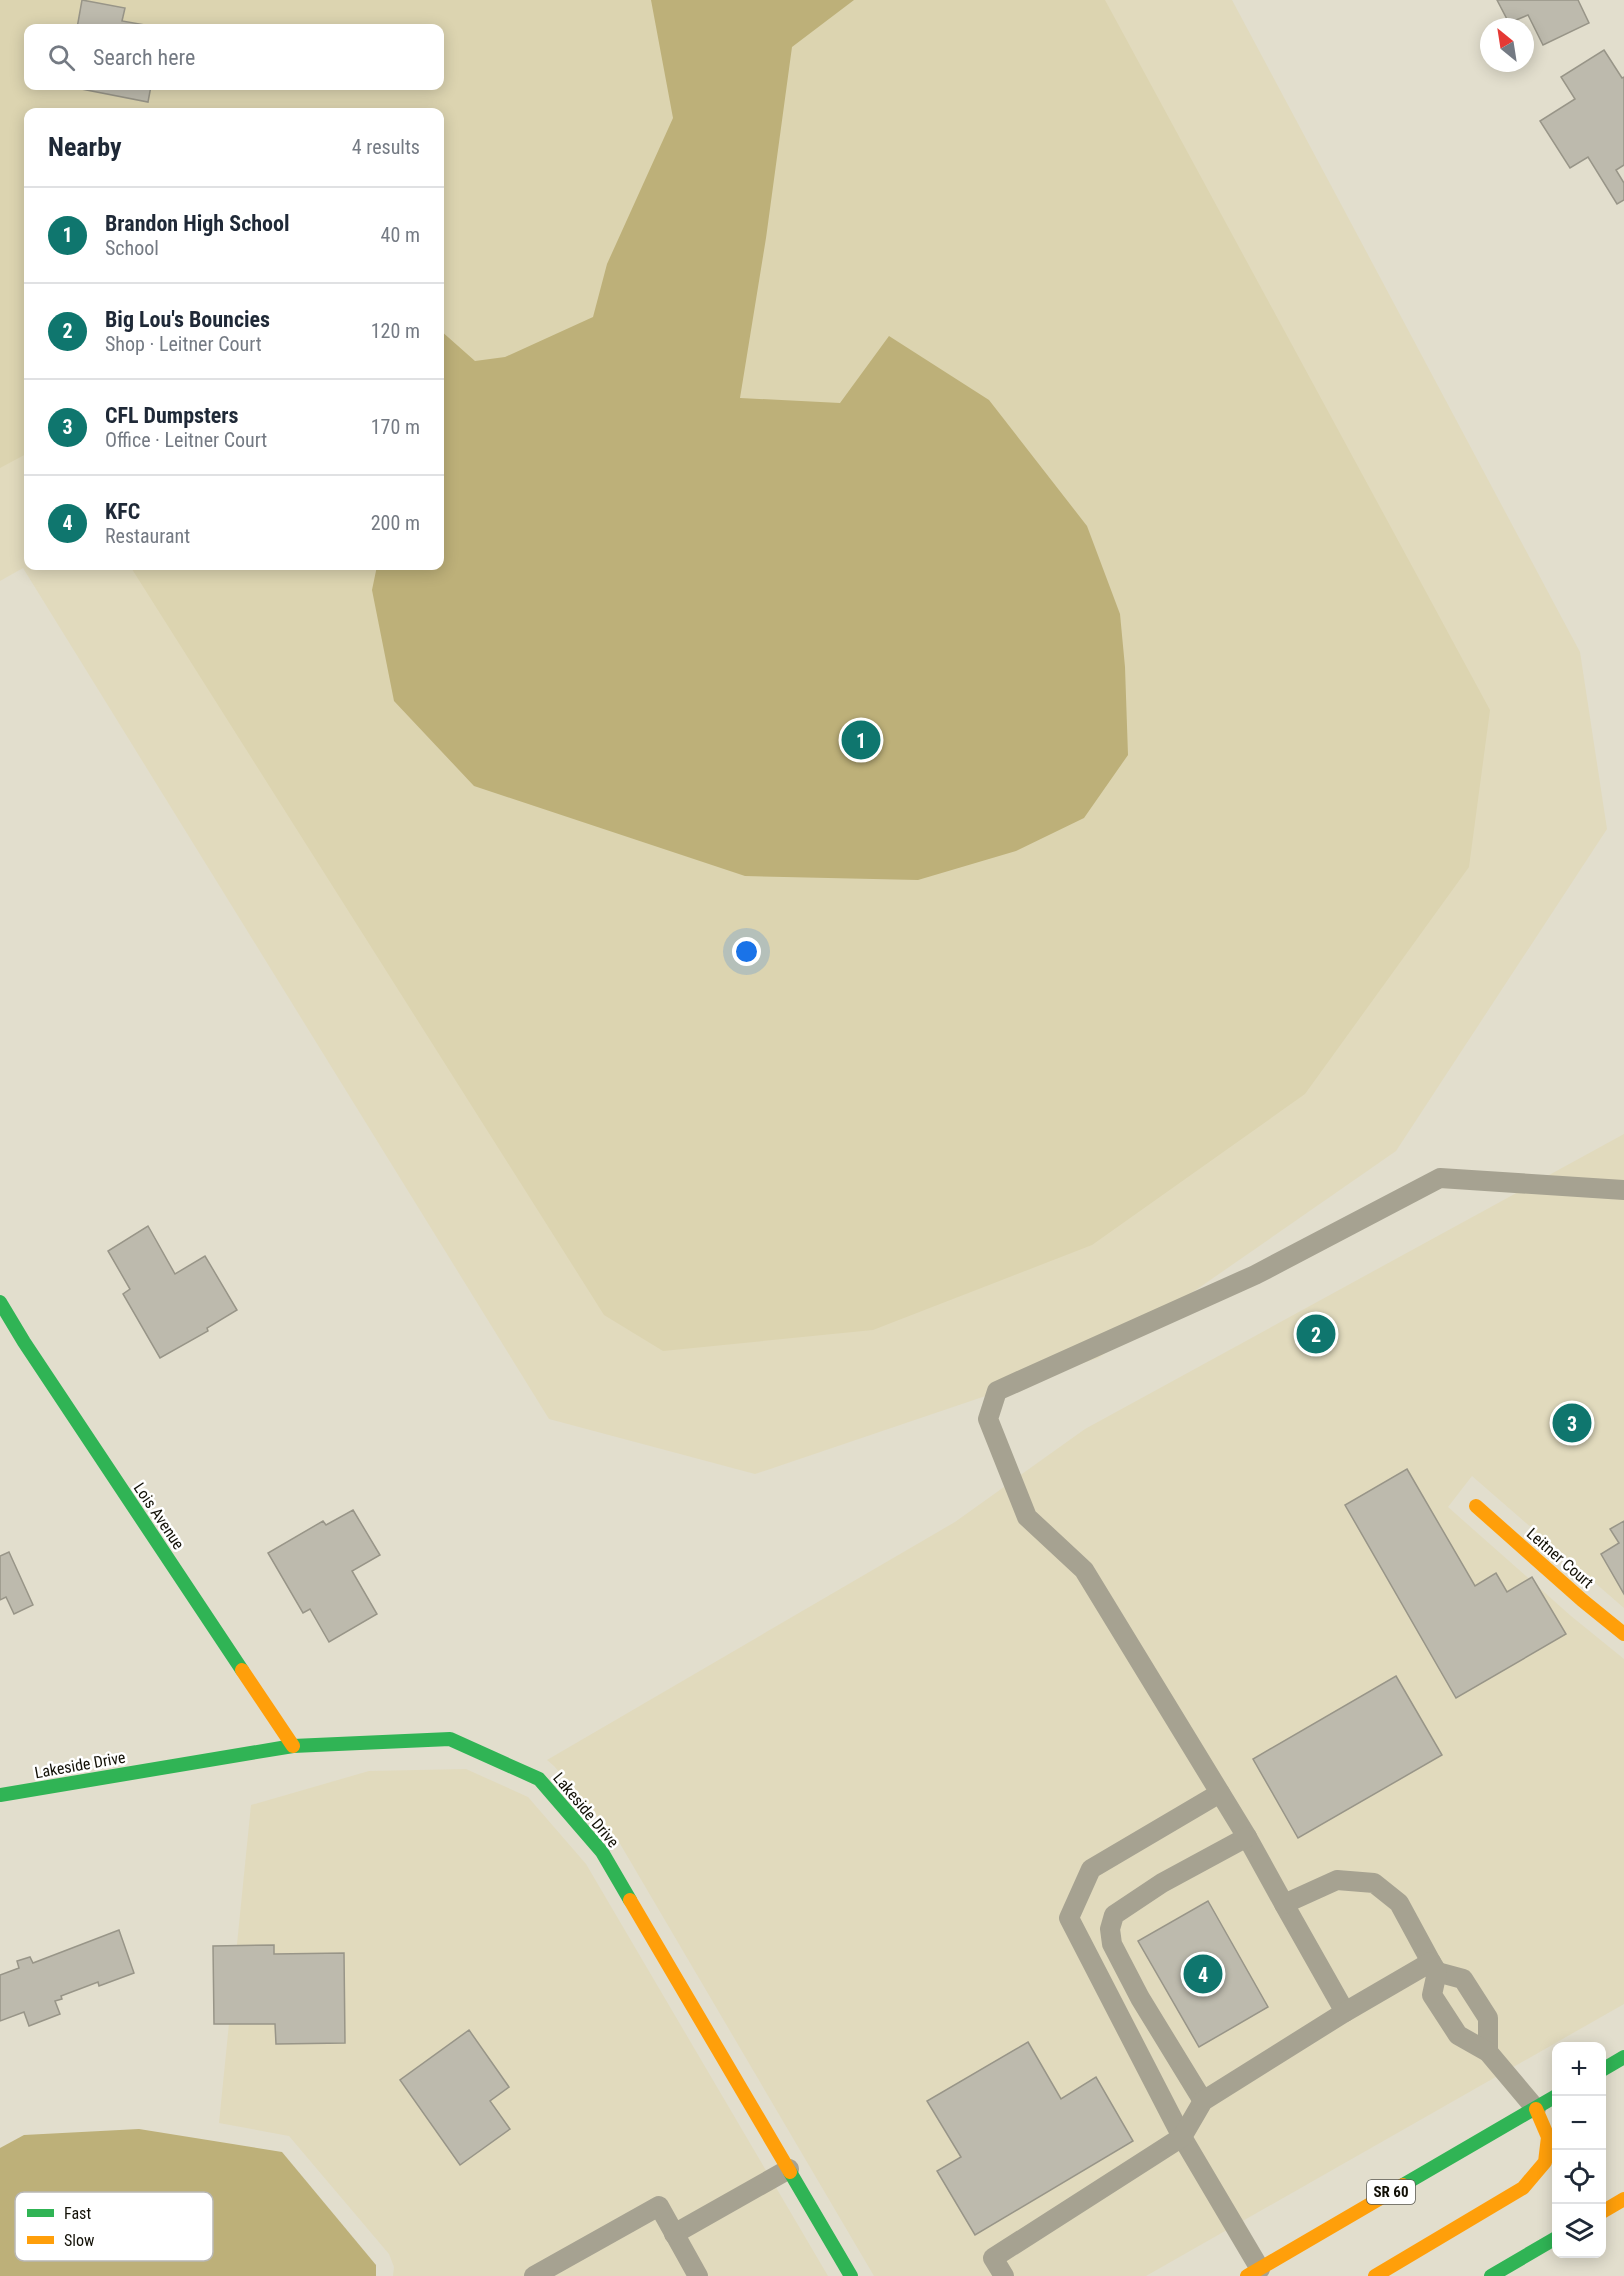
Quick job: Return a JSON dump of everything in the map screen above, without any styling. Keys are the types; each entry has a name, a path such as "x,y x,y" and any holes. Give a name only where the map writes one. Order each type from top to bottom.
{"main road":[{"name":"Lois Avenue","path":"0,1302 24,1342 293,1746"},
{"name":"Leitner Court","path":"1476,1506 1624,1634"},
{"name":"Lakeside Drive","path":"0,1795 293,1746 450,1739 539,1779 602,1852 851,2276"},
{"path":"1606,2068 1624,2057"},
{"name":"SR 60","path":"1253,2272 1552,2099"},
{"path":"1375,2276 1522,2188 1545,2162 1548,2137 1536,2109"},
{"path":"1606,2210 1624,2199"},
{"path":"1491,2276 1552,2241"}],"lane":[{"path":"1345,2012 1247,1837 1084,1570 1027,1517 988,1419 997,1391 1255,1275 1440,1178 1624,1190"},
{"path":"1220,1793 1091,1869 1069,1918 1253,2272"},
{"path":"1203,2101 1140,1998 1112,1944 1110,1929 1114,1915 1162,1883 1247,1837"},
{"path":"1284,1904 1337,1880 1374,1883 1399,1903 1434,1967 1432,1995 1458,2035 1488,2052 1536,2109"},
{"path":"1004,2276 993,2258 1182,2138 1203,2101 1345,2012 1434,1967 1464,1979 1488,2018 1488,2052"},
{"path":"674,2234 789,2169"},
{"path":"534,2276 659,2206 698,2276"}],"shaded area":[{"path":"0,0 1232,0 1580,652 1607,829 1396,1151 1098,1358 755,1474 549,1419 24,570 444,570 444,108 24,108 24,570 23,568 0,581"},
{"path":"0,0 1105,0 1490,710 1469,867 1305,1094 1092,1245 873,1330 663,1351 604,1315 133,570 444,570 444,108 24,108 24,455 0,468"},
{"path":"651,0 854,0 792,47 766,238 740,398 840,403 889,336 989,400 1087,526 1120,614 1125,667 1128,755 1084,818 1016,851 918,880 745,876 474,786 394,701 372,590 376,570 444,570 444,334 475,361 505,357 593,317 607,264 673,118"},
{"path":"1624,1134 1624,1608 1472,1476 1448,1507 1571,1616 1624,1659 1624,2004 1557,2042 1552,2042 1552,2045 1146,2276 874,2276 619,1842 547,1760 955,1522 1085,1429"},
{"path":"466,1769 528,1797 586,1864 828,2276 393,2276 394,2267 389,2254 289,2136 219,2123 251,1805 369,1771"},
{"path":"139,2129 282,2152 376,2265 376,2276 0,2276 0,2148 24,2135"}],"building":[{"path":"82,0 125,8 122,21 139,24 78,24"},
{"path":"1497,0 1578,0 1589,23 1543,45 1534,27 1534,18 1530,18 1528,15 1521,18 1506,18"},
{"path":"1604,50 1622,78 1624,77 1624,165 1616,170 1624,183 1624,200 1617,204 1588,157 1570,168 1540,121 1575,99 1561,77"},
{"path":"86,90 150,90 148,102"},
{"path":"148,1226 175,1274 205,1256 237,1310 207,1328 208,1331 160,1358 123,1294 130,1289 108,1251"},
{"path":"1407,1469 1475,1586 1496,1573 1507,1592 1532,1577 1566,1634 1456,1698 1345,1505"},
{"path":"353,1510 380,1555 352,1571 377,1614 329,1642 310,1609 303,1613 268,1553 323,1521 326,1525"},
{"path":"1624,1521 1624,1594 1601,1554 1619,1543 1610,1529"},
{"path":"9,1552 33,1605 14,1614 6,1597 0,1600 0,1556"},
{"path":"1396,1676 1442,1755 1298,1838 1253,1759"},
{"path":"1208,1901 1268,2007 1199,2047 1138,1941"},
{"path":"119,1930 134,1973 99,1986 98,1982 61,1996 62,1999 55,2001 60,2014 29,2026 24,2012 0,2021 0,1975 19,1968 17,1961 30,1957 33,1963"},
{"path":"274,1945 274,1954 344,1953 345,2043 276,2044 275,2024 214,2024 213,1946"},
{"path":"469,2030 509,2087 490,2101 510,2129 460,2165 400,2080"},
{"path":"1028,2042 1061,2099 1096,2077 1133,2141 975,2235 937,2171 961,2157 927,2101"}],"traffic: fast":[{"path":"0,1302 24,1342 242,1670"},
{"path":"0,1795 293,1746 450,1739 539,1779 602,1852 630,1900"},
{"path":"1606,2068 1624,2057"},
{"path":"1403,2185 1552,2098"},
{"path":"790,2172 851,2276"},
{"path":"1491,2276 1552,2240"}],"traffic: slow":[{"path":"1476,1506 1624,1634"},
{"path":"242,1670 293,1746"},
{"path":"630,1900 790,2172"},
{"path":"1375,2276 1523,2188 1545,2162 1548,2137 1536,2109"},
{"path":"1247,2276 1403,2185"},
{"path":"1606,2210 1624,2199"}],"place":[{"name":"Brandon High School","path":"861,740"},
{"name":"Big Lou's Bouncies","path":"1316,1334"},
{"name":"CFL Dumpsters","path":"1572,1423"},
{"name":"KFC","path":"1203,1974"}]}
